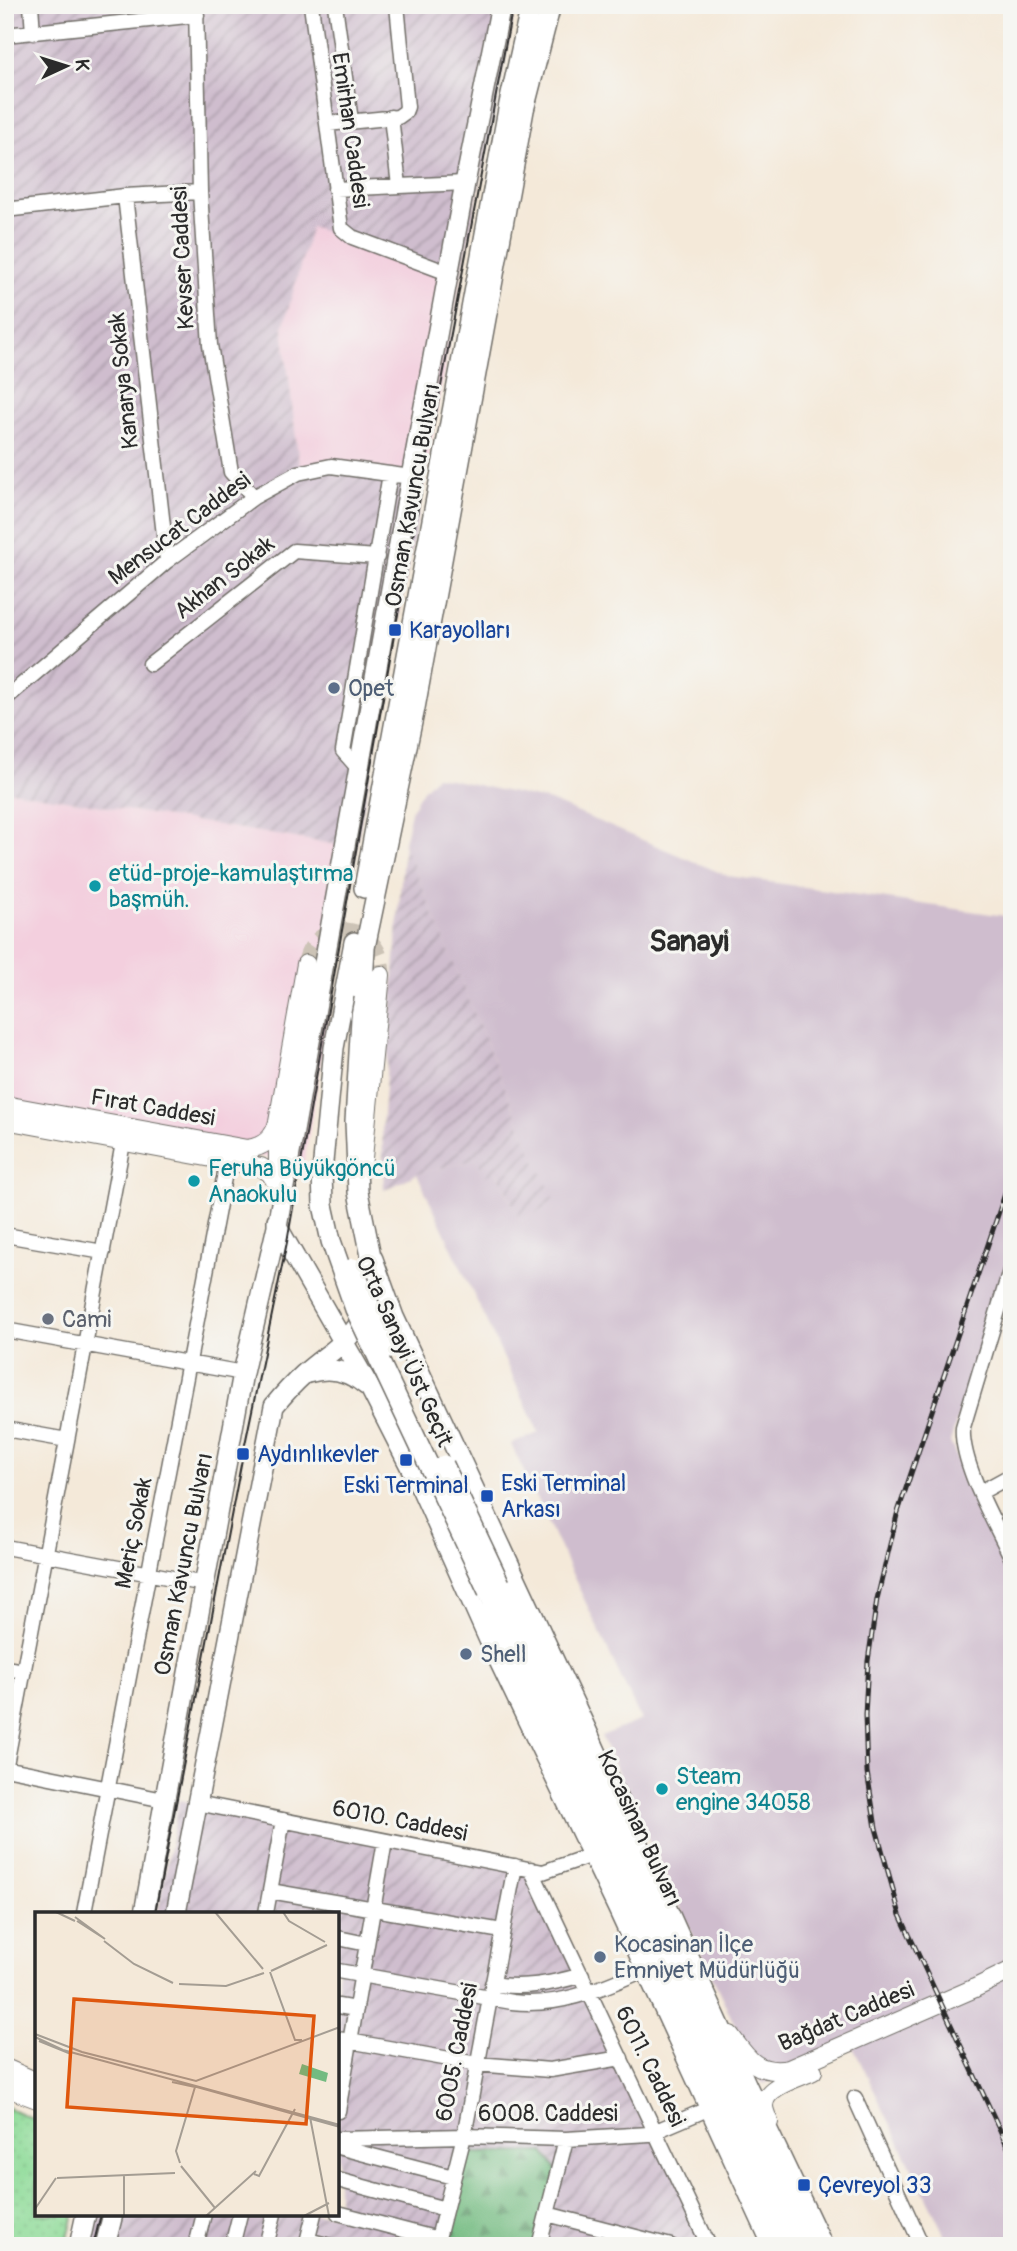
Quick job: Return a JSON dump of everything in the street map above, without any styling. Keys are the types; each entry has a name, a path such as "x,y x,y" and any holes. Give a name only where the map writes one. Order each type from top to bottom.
{"highway":[{"path":"277,1226 448,274 501,5"},
{"name":"Osman Kavuncu Bulvarı","path":"349,996 506,118 531,5"},
{"name":"Osman Kavuncu Bulvarı","path":"365,949 415,708 551,5"},
{"path":"349,996 365,949"},
{"path":"365,949 355,1122 358,1192 373,1259 394,1317 823,2246"},
{"name":"Orta Sanayi Üst Geçit","path":"349,996 334,1048 322,1172 323,1205 331,1241 355,1308 494,1588"},
{"path":"278,1185 277,1226 371,1390 421,1488 494,1651 646,1969 773,2246"},
{"name":"Osman Kavuncu Bulvarı","path":"144,1912 243,1373 277,1226"},
{"path":"176,1912 274,1406 303,1374 344,1343 360,1322 370,1301 374,1284 373,1259"},
{"path":"318,1298 333,1310 346,1313 359,1310 370,1301"},
{"path":"358,1367 355,1353 357,1343 362,1335 373,1329 397,1334 407,1343"},
{"path":"303,1374 319,1370 343,1372 358,1379 371,1390"},
{"name":"Kocasinan Bulvarı","path":"494,1588 792,2246"},
{"path":"533,1673 580,1716"},
{"path":"533,1673 548,1762"},
{"name":"Kocasinan Bulvarı","path":"533,1673 807,2246"},
{"path":"79,2246 86,2216"},
{"path":"105,2246 112,2216"}],"main road":[{"path":"278,1185 278,1122 306,964"},
{"path":"358,1192 366,1144 381,975"},
{"name":"Fırat Caddesi","path":"5,1105 247,1149 258,1147 267,1141 275,1133 278,1122"},
{"name":"Fırat Caddesi","path":"5,1120 261,1167 270,1172 278,1185"},
{"name":"Bağdat Caddesi","path":"716,2016 748,2060 766,2070 781,2071 1012,1970"},
{"name":"Bağdat Caddesi","path":"783,2162 764,2108 770,2092 1012,1980"},
{"path":"5,2068 35,2081"},
{"path":"5,2087 35,2098"}],"street":[{"path":"31,5 33,33"},
{"name":"Emirhan Caddesi","path":"311,5 341,228 348,235 448,274"},
{"path":"335,5 351,121"},
{"path":"327,124 403,114 407,107 397,5"},
{"path":"5,35 197,10"},
{"name":"Kevser Caddesi","path":"197,10 200,192 210,345 231,472 254,497"},
{"path":"391,117 399,186"},
{"path":"335,189 465,183"},
{"path":"5,210 125,196 200,192"},
{"name":"Kanarya Sokak","path":"125,196 167,561"},
{"name":"Mensucat Caddesi","path":"5,699 167,561 254,497 298,473 331,466 411,477"},
{"path":"358,768 343,751 390,474"},
{"name":"Akhan Sokak","path":"150,664 294,551 377,557"},
{"path":"123,1143 5,1769 164,1800"},
{"name":"Meriç Sokak","path":"84,1912 227,1162"},
{"path":"5,1235 103,1252"},
{"path":"1012,1265 963,1427 965,1456 981,1492 1007,1535 1012,1559"},
{"path":"5,1330 243,1373"},
{"path":"5,1429 67,1440"},
{"path":"981,1492 1012,1475"},
{"path":"5,1547 205,1584"},
{"path":"5,1668 24,1671"},
{"name":"6010. Caddesi","path":"197,1803 543,1872 592,1855"},
{"path":"266,1912 283,1821"},
{"path":"341,2074 344,2040 356,2009 385,1841"},
{"name":"6005. Caddesi","path":"437,2242 464,2136 515,1866"},
{"name":"6011. Caddesi","path":"531,1869 709,2246"},
{"path":"270,1891 502,1931"},
{"path":"340,1938 367,1944"},
{"path":"491,1990 512,2002 534,2004 590,1993 646,1969"},
{"path":"340,1970 491,1990 550,1984 582,1975"},
{"path":"340,2006 356,2009"},
{"path":"344,2040 477,2064 550,2070 621,2058"},
{"path":"855,2098 922,2246"},
{"name":"6008. Caddesi","path":"340,2139 464,2136 566,2139 649,2134 710,2108"},
{"path":"540,2246 566,2139"},
{"path":"340,2148 453,2177"},
{"path":"340,2181 445,2209"},
{"path":"340,2214 437,2242"},
{"path":"547,2214 671,2246"},
{"path":"198,2245 204,2216"},
{"path":"232,2246 240,2216"},
{"path":"266,2246 274,2216"},
{"path":"314,2216 307,2243 330,2246"}],"shaded area":[{"path":"5,5 516,5 461,276 311,227 283,328 299,464 424,485 356,848 5,790"},
{"path":"311,226 461,276 424,485 299,464 283,328"},
{"path":"436,776 550,801 728,876 1012,917 1012,1250 950,1442 1012,1582 1012,2246 950,2246 853,2047 762,2084 601,1736 641,1720 511,1444 539,1433 417,1174 477,1159 485,1176 496,1171 520,1221 556,1203 525,1136 404,842 412,808"},
{"path":"5,790 356,848 304,1164 5,1112"},
{"path":"404,842 525,1136 557,1203 520,1221 497,1172 485,1177 477,1159 417,1174 384,1190 382,1127"},
{"path":"179,1800 532,1870 710,2246 88,2246 96,2216 340,2216 340,1912 158,1912"}],"green space":[{"path":"5,2106 35,2120 35,2216 74,2216 66,2246 5,2246"},
{"path":"544,2152 558,2172 539,2246 443,2246 465,2153"}],"tunnel":[{"path":"306,964 312,948 322,937 335,932 348,932 361,936 372,945 379,958 381,975"}],"tram line":[{"path":"155,1912 243,1454 287,1242 395,630 513,5"},
{"path":"93,2246 100,2216"}],"railway":[{"path":"1012,1173 897,1515 877,1599 868,1661 865,1715 867,1772 876,1828 900,1915 1012,2156"}],"place":[{"name":"Karayolları","path":"395,630"},
{"name":"Opet","path":"334,688"},
{"name":"etüd-proje-kamulaştırma başmüh.","path":"95,886"},
{"name":"Feruha Büyükgöncü Anaokulu","path":"194,1181"},
{"name":"Cami","path":"48,1319"},
{"name":"Aydınlıkevler","path":"243,1454"},
{"name":"Eski Terminal","path":"406,1460"},
{"name":"Eski Terminal Arkası","path":"487,1496"},
{"name":"Shell","path":"466,1654"},
{"name":"Steam engine 34058","path":"662,1789"},
{"name":"Kocasinan İlçe Emniyet Müdürlüğü","path":"600,1957"},
{"name":"Çevreyol 33","path":"804,2185"}],"district":[{"name":"Sanayi","path":"689,941"}]}
